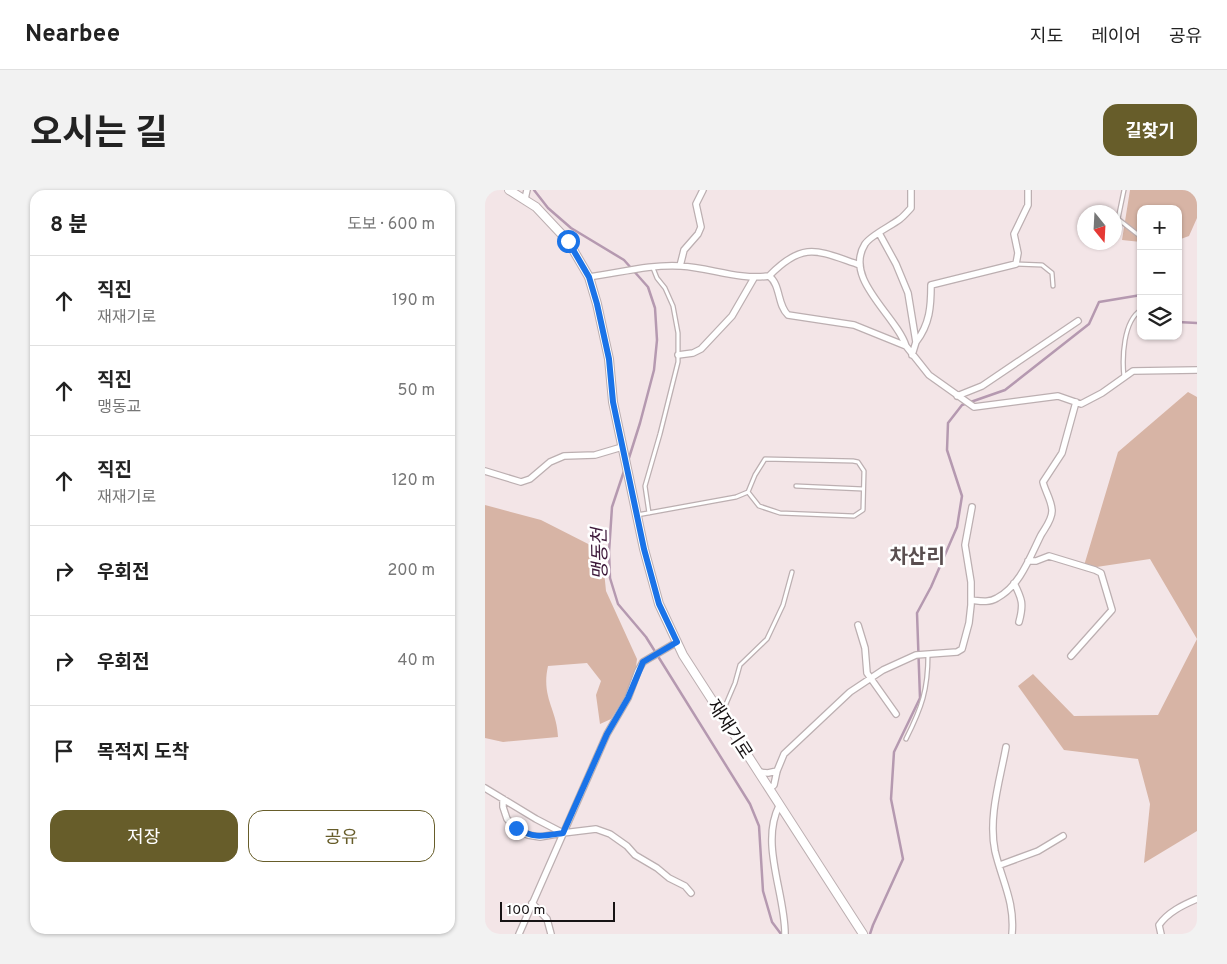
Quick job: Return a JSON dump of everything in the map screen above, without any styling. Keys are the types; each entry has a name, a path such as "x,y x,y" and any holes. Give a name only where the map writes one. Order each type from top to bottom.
{"street":[{"path":"485,471 521,482 550,462 564,456 595,455 623,448 613,402 609,359 589,277 568,241 536,206 509,190"},
{"path":"525,200 527,190"},
{"path":"680,266 684,250 698,234 701,227 696,204 703,190"},
{"path":"911,190 911,208 901,219 865,243 859,261 860,265 872,297 893,321 902,336 905,346 912,355 929,375 974,407 1058,396 1081,404 1102,393 1133,371 1197,370"},
{"path":"912,355 916,342 926,327 931,306 931,286 1016,264 1018,253 1014,234 1028,205 1028,190"},
{"path":"879,233 896,264 908,293 916,342"},
{"path":"589,277 649,267 680,266 754,278 769,276 778,266 808,251 825,252 860,265"},
{"path":"769,276 773,279 781,305 788,315 854,325 905,346"},
{"path":"678,355 693,353 701,349 732,316 754,278"},
{"path":"957,396 982,386 1078,321"},
{"path":"971,600 990,602 998,598 1014,583 1028,561 1051,517 1051,503 1043,482 1062,453 1076,402"},
{"name":"재재기로","path":"623,448 659,604 683,655 863,934"},
{"path":"769,789 774,785 784,754 851,692 883,670 917,655 957,652 962,649 969,623 971,600 971,582 965,544 972,507"},
{"path":"1028,561 1036,561 1049,556 1101,573 1112,610 1071,656"},
{"path":"1014,583 1021,597 1022,609 1019,622"},
{"path":"859,624 865,648 867,672 895,714"},
{"path":"519,934 607,734 628,698 643,662 677,642"},
{"path":"1006,747 997,789 993,825 995,850 1008,892 1013,924 1012,934"},
{"path":"758,772 777,771"},
{"path":"485,788 563,833"},
{"path":"503,799 503,807 507,819 527,835 540,837 596,829 610,834 627,846 635,855 657,868 669,878 685,886 691,893"},
{"path":"779,806 772,825 772,843 785,932"},
{"path":"1000,865 1038,851 1063,836"},
{"path":"1161,934 1159,925 1163,919 1178,908 1197,899"},
{"path":"533,903 547,919 551,934"}],"lane":[{"path":"1124,190 1118,219 1137,233"},
{"path":"1016,264 1042,265 1052,273 1053,286"},
{"path":"649,267 665,288 673,306 678,333 678,362 645,486 649,513"},
{"path":"1125,377 1122,359 1132,318 1137,314"},
{"path":"636,511 649,513 736,497 748,492 755,475 765,459 858,462 864,471 863,510 854,516 780,513 759,506 748,492"},
{"path":"796,486 863,489"},
{"path":"719,711 725,704 735,683 740,665 767,639 783,605 792,572"},
{"path":"906,738 924,700 929,677 926,654"}],"shaded area":[{"path":"1130,190 1197,190 1197,218 1189,236 1182,239 1182,205 1137,205 1137,242 1122,240"},
{"path":"1188,392 1197,397 1197,639 1150,559 1083,569 1118,452"},
{"path":"485,505 541,520 602,551 606,591 637,659 634,682 611,719 600,724 596,695 601,681 587,663 548,666 546,687 558,737 503,742 485,738"},
{"path":"1197,639 1197,831 1144,863 1150,804 1138,759 1064,750 1018,686 1033,674 1074,716 1158,715"}],"waterway":[{"name":"맹동천","path":"534,190 548,208 571,228 624,260 648,287 655,308 657,340 654,370 628,461"},
{"path":"870,934 903,859 891,799 894,752 920,698 917,613 931,587 957,527 962,496 947,450 948,423 962,405 1005,390 1089,324 1099,302 1137,296"},
{"path":"1182,322 1197,323"},
{"name":"맹동천","path":"624,471 612,507 609,552 610,578 618,604 646,637 750,804 759,826 763,891 772,922 781,934"}],"district":[{"name":"차산리","path":"917,556"}],"route":[{"path":"516,828 527,835 540,837 563,833 607,734 628,698 643,662 677,642 659,604 644,549 613,402 609,359 597,304 589,277 568,241"}]}
